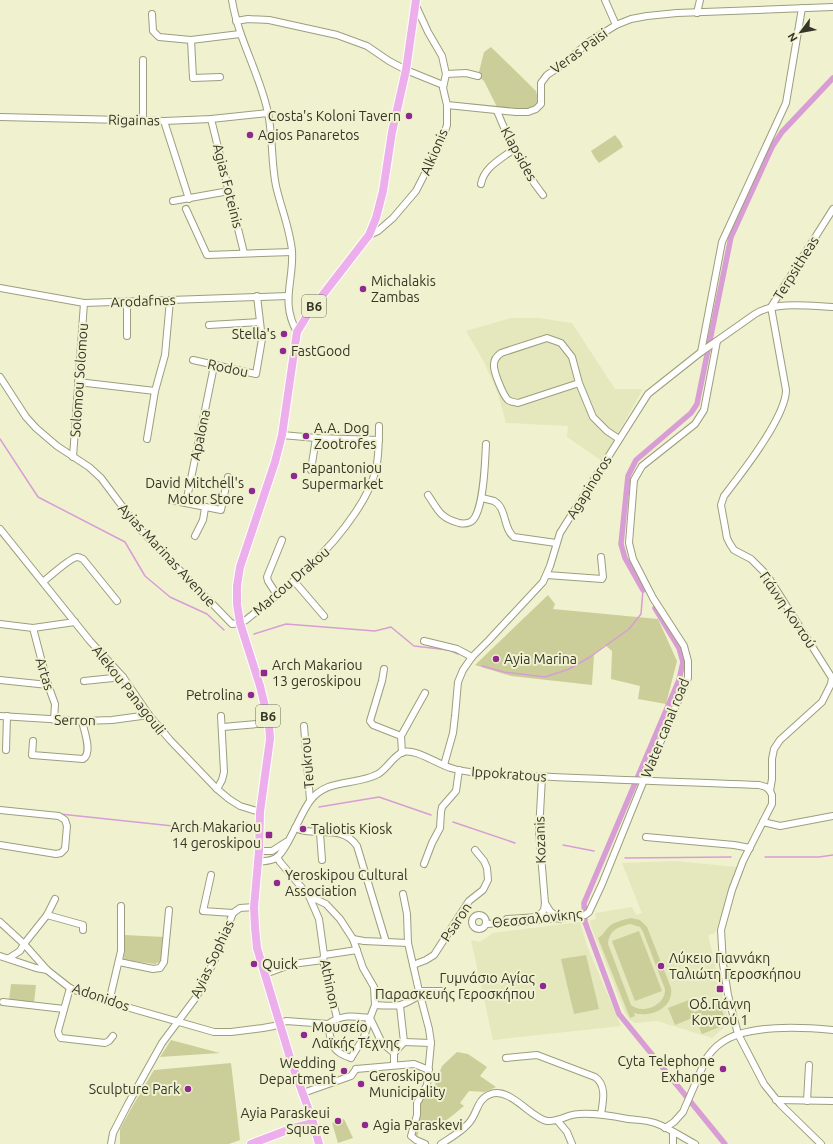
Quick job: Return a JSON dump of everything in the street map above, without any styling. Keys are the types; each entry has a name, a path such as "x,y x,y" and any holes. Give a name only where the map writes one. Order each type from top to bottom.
{"main road":[{"name":"B6","path":"319,1144 279,1024 257,948 254,927 254,907 259,851 260,812 270,739 269,723 260,686 240,623 236,595 240,567 282,435 296,332 368,235 376,218 383,191 392,132 406,70 416,3"},
{"path":"251,1144 293,1128 313,1123"}],"street":[{"path":"232,0 240,34 268,113 276,185 290,238 292,252 288,296 291,320 296,332"},
{"path":"605,0 616,25"},
{"path":"697,12 700,0"},
{"path":"416,3 428,32 440,52 446,74 466,73 478,76"},
{"name":"Veras Paisi","path":"447,105 497,111 528,112 536,109 542,101 541,87 543,79 589,42 616,25 631,18 697,12 833,7"},
{"path":"703,351 722,242 786,104 802,8"},
{"path":"152,14 153,29 156,35 166,38 191,40 240,34"},
{"path":"236,21 248,19 269,20 337,34 367,46 389,61 406,70 443,85"},
{"path":"191,40 193,78 220,77"},
{"path":"143,60 143,121"},
{"name":"Alkionis","path":"368,235 378,231 393,218 416,191 445,132 447,125 447,105 443,85 446,74"},
{"name":"Klapsides","path":"497,111 514,149 534,183 544,195"},
{"name":"Rigainas","path":"0,117 164,121 211,119 268,113"},
{"name":"Agias Foteinis","path":"211,119 244,253"},
{"path":"164,121 189,199"},
{"path":"481,184 486,170 514,149"},
{"path":"173,201 229,191"},
{"path":"186,209 207,255 209,256 225,253 292,252"},
{"name":"Terpsitheas","path":"771,307 833,209"},
{"name":"Arodafnes","path":"0,288 84,303 288,296"},
{"name":"Rodou","path":"193,360 214,366 256,374 262,340 256,296"},
{"path":"147,439 165,355 170,300"},
{"path":"127,302 127,336"},
{"name":"Solomou Solomou","path":"73,457 84,303"},
{"name":"Agapinoros","path":"444,765 454,728 458,682 463,670 472,657 531,596 547,575 560,533 619,439 652,390 755,314 771,307 833,307"},
{"name":"Γιάννη Κοντού","path":"771,307 786,390 786,400 764,442 722,500 726,538 734,550 751,559 767,575 833,678 832,684 822,702 776,745 772,753 772,779 770,791 772,795 772,804 743,861 732,890 722,930 723,964 728,995 738,1034 764,1084 776,1100 821,1144"},
{"path":"209,324 259,322"},
{"path":"579,383 518,403 510,401 505,395 494,369 494,360 501,353 547,338 561,343 572,357 579,383 593,417 607,431 619,439"},
{"name":"Water canal road","path":"588,913 602,884 642,780 688,678 688,661 684,646 653,598 633,559 629,543 634,480 642,466 695,424 704,410 716,342"},
{"name":"Apalona","path":"186,503 214,366"},
{"name":"Ayias Marinas Avenue","path":"0,377 26,416 36,428 46,438 101,478 137,526 228,621 232,624 240,623"},
{"path":"78,382 156,392"},
{"name":"Marcou Drakou","path":"240,623 294,581 330,546 348,523 364,498 376,469 379,426"},
{"path":"282,435 316,438 379,440"},
{"path":"311,470 316,438"},
{"path":"428,495 445,518 464,524 472,521 482,498 486,444"},
{"path":"175,502 221,510 228,477"},
{"path":"482,498 495,502 498,505 508,529 514,537 556,543"},
{"path":"195,536 203,520 205,508"},
{"name":"Alekou Panagouli","path":"0,529 90,641 123,678 149,715 170,740 217,789 235,804 260,812"},
{"path":"277,594 267,577 282,540"},
{"path":"42,582 77,557 83,559 117,601"},
{"path":"547,575 602,579 601,557"},
{"path":"294,581 324,616"},
{"path":"0,624 33,628 75,622"},
{"name":"Artas","path":"33,628 48,685 55,704 54,720"},
{"path":"424,641 457,649 472,657"},
{"path":"384,669 370,721 373,725 401,736"},
{"path":"84,681 123,678"},
{"path":"0,680 48,685"},
{"path":"258,862 270,860 277,857 281,853 302,813 314,795 327,787 378,774 402,753 401,736 425,693"},
{"name":"Serron","path":"0,716 82,721 112,720 149,715"},
{"path":"6,750 7,716"},
{"path":"217,789 224,772 222,716"},
{"path":"33,741 32,755 83,759 89,751 82,721"},
{"path":"223,727 269,723"},
{"name":"Teukrou","path":"304,726 310,800"},
{"name":"Ippokratous","path":"402,753 410,752 444,765 469,772 542,777 759,785 766,787 770,791"},
{"path":"424,864 432,843 440,828 442,806 456,791 459,770"},
{"name":"Kozanis","path":"542,777 539,831 545,903"},
{"path":"0,810 59,816 65,820 67,826 65,849 56,854 0,845"},
{"path":"763,822 780,826 833,816"},
{"path":"295,828 305,832 340,833 349,836 357,846 386,942"},
{"path":"320,833 322,860"},
{"path":"646,837 734,845 750,848"},
{"path":"259,851 272,851 288,841"},
{"name":"Psaron","path":"413,965 434,955 469,901 483,890 488,880 487,868 484,860 475,850"},
{"path":"277,857 309,896 326,904 333,910 353,939 363,968 373,984 375,991 375,1005 364,1037 351,1058 356,1069"},
{"path":"211,875 203,910 233,913"},
{"path":"403,894 407,914 408,943 431,1043 427,1085 417,1103 414,1140 425,1144"},
{"name":"Athinon","path":"309,896 319,919 323,957 337,1018 328,1024 331,1044 333,1048 342,1055 351,1058"},
{"path":"9,958 20,951 47,915 55,898"},
{"path":"545,903 550,911 560,919"},
{"name":"Θεσσαλονίκης","path":"545,903 544,910 538,917 486,922 521,923 560,919 588,913"},
{"path":"109,1002 121,950 121,906"},
{"name":"Ayias Sophias","path":"110,1144 113,1133 162,1043 197,996 215,959 233,913 240,908 254,907"},
{"path":"119,962 153,969 160,968 164,962 169,910"},
{"path":"47,915 84,925 83,930"},
{"name":"Adonidos","path":"0,922 24,944 47,970 70,988 109,1002 214,1032 263,1028 286,1021 328,1024"},
{"path":"353,939 408,943"},
{"path":"265,974 292,964 356,950"},
{"path":"21,963 30,952"},
{"path":"0,956 36,968 47,970"},
{"path":"70,988 58,1031 61,1038 105,1043 113,1036"},
{"path":"375,1005 405,1005 419,993 442,991"},
{"path":"3,1002 64,1009"},
{"path":"394,1065 394,1053 404,1042 400,1006"},
{"path":"337,1018 348,1016 370,1018"},
{"path":"370,1018 382,1043 394,1053"},
{"path":"664,1128 678,1119 690,1098 699,1073 711,1051 721,1042 738,1034 774,1029 794,1028 833,1030"},
{"path":"404,1042 431,1043"},
{"path":"506,1058 537,1054 595,1077 598,1079 602,1087 603,1099 601,1114"},
{"path":"303,1093 351,1076 356,1069 414,1064 429,1070"},
{"path":"150,1066 157,1065"},
{"path":"806,1101 809,1065"},
{"path":"441,1144 468,1125 475,1115 479,1102 486,1096 494,1093 498,1093 515,1100 541,1119 548,1121 557,1120 575,1114 601,1114 648,1122 673,1132 695,1144"},
{"path":"776,1100 833,1101"},
{"path":"557,1120 567,1132 572,1144"},
{"path":"673,1132 673,1144"}],"shaded area":[{"path":"491,47 536,91 540,106 528,112 499,111 484,81 478,76 484,52"},
{"path":"615,135 623,147 599,163 591,151"},
{"path":"511,318 539,318 572,323 615,389 643,389 602,461 567,437 568,426 506,423 498,394 484,362 466,331"},
{"path":"548,595 555,604 553,609 658,619 677,661 666,704 638,699 640,686 611,679 612,651 605,645 594,655 592,685 511,676 475,665"},
{"name":"Λύκειο Γιαννάκη Ταλιώτη Γεροσκήπου","path":"676,861 737,867 715,933 708,935 729,1023 712,1038 657,1021 635,1023 630,1020 625,1013 589,921 596,919 595,913 632,907 636,915 642,913 622,863"},
{"path":"631,918 640,920 647,927 671,988 671,995 669,1001 660,1010 647,1014 634,1013 635,1016 630,1018 598,938 612,925","holes":["630,924 640,927 665,989 662,1000 658,1004 647,1009 636,1008 631,1005 608,944 610,935 618,928"]},
{"name":"Γυμνάσιο Αγίας Παρασκευής Γεροσκήπου","path":"580,922 587,946 621,1026 493,1040 471,940 480,942 493,933"},
{"path":"639,931 662,991 635,1001 612,941"},
{"path":"125,935 164,937 161,961 155,964 124,960"},
{"path":"586,955 599,1009 574,1014 561,959"},
{"path":"11,984 36,985 34,1003 9,1000"},
{"path":"689,1000 694,1012 719,1002 727,1024 702,1034 695,1017 675,1025 668,1008"},
{"path":"171,1040 220,1053 160,1057"},
{"path":"457,1052 468,1054 487,1067 480,1076 496,1087 485,1092 469,1091 460,1103 464,1106 453,1115 442,1123 433,1125 428,1120 419,1130 417,1137 414,1136 419,1114 418,1106 426,1090 434,1087 442,1066"},
{"name":"Sculpture Park","path":"231,1063 240,1140 229,1144 120,1144 120,1129 154,1070"},
{"path":"344,1119 353,1138 338,1143 332,1123"}],"waterway":[{"path":"643,590 625,558 621,544 628,476 636,460 691,413 697,404 731,237 772,147 782,132 833,78"},
{"path":"0,439 38,497 125,542 145,576 170,597 207,614 224,630"},
{"path":"482,666 504,672 545,677 569,669 590,657 629,629 641,614 643,590"},
{"path":"655,608 679,648 683,662 679,680 584,903 585,922 619,1014 725,1144"},
{"path":"254,634 286,624 375,631 391,627 414,646 449,650 458,654"},
{"path":"319,807 379,797 431,815"},
{"path":"60,814 220,831 248,823"},
{"path":"453,822 515,843"},
{"path":"563,845 594,851"},
{"path":"765,857 819,857 833,855"},
{"path":"625,858 731,857"}],"place":[{"name":"Costa's Koloni Tavern","path":"409,116"},
{"name":"Agios Panaretos","path":"250,135"},
{"name":"Michalakis Zambas","path":"363,289"},
{"name":"Stella's","path":"284,334"},
{"name":"FastGood","path":"283,351"},
{"name":"A.A. Dog Zootrofes","path":"306,436"},
{"name":"Papantoniou Supermarket","path":"294,476"},
{"name":"David Mitchell's Motor Store","path":"252,491"},
{"name":"Ayia Marina","path":"496,659"},
{"name":"Arch Makariou 13 geroskipou","path":"264,673"},
{"name":"Petrolina","path":"251,695"},
{"name":"Taliotis Kiosk","path":"303,829"},
{"name":"Arch Makariou 14 geroskipou","path":"269,835"},
{"name":"Yeroskipou Cultural Association","path":"277,883"},
{"name":"Quick","path":"254,964"},
{"name":"Λύκειο Γιαννάκη Ταλιώτη Γεροσκήπου","path":"661,966"},
{"name":"Γυμνάσιο Αγίας Παρασκευής Γεροσκήπου","path":"543,986"},
{"name":"Οδ.Γιάννη Κοντού 1","path":"720,989"},
{"name":"Μουσείο Λαϊκής Τέχνης","path":"304,1035"},
{"name":"Cyta Telephone Exhange","path":"723,1069"},
{"name":"Wedding Department","path":"344,1071"},
{"name":"Geroskipou Municipality","path":"361,1084"},
{"name":"Sculpture Park","path":"188,1089"},
{"name":"Ayia Paraskeui Square","path":"338,1121"},
{"name":"Agia Paraskevi","path":"365,1125"}]}
